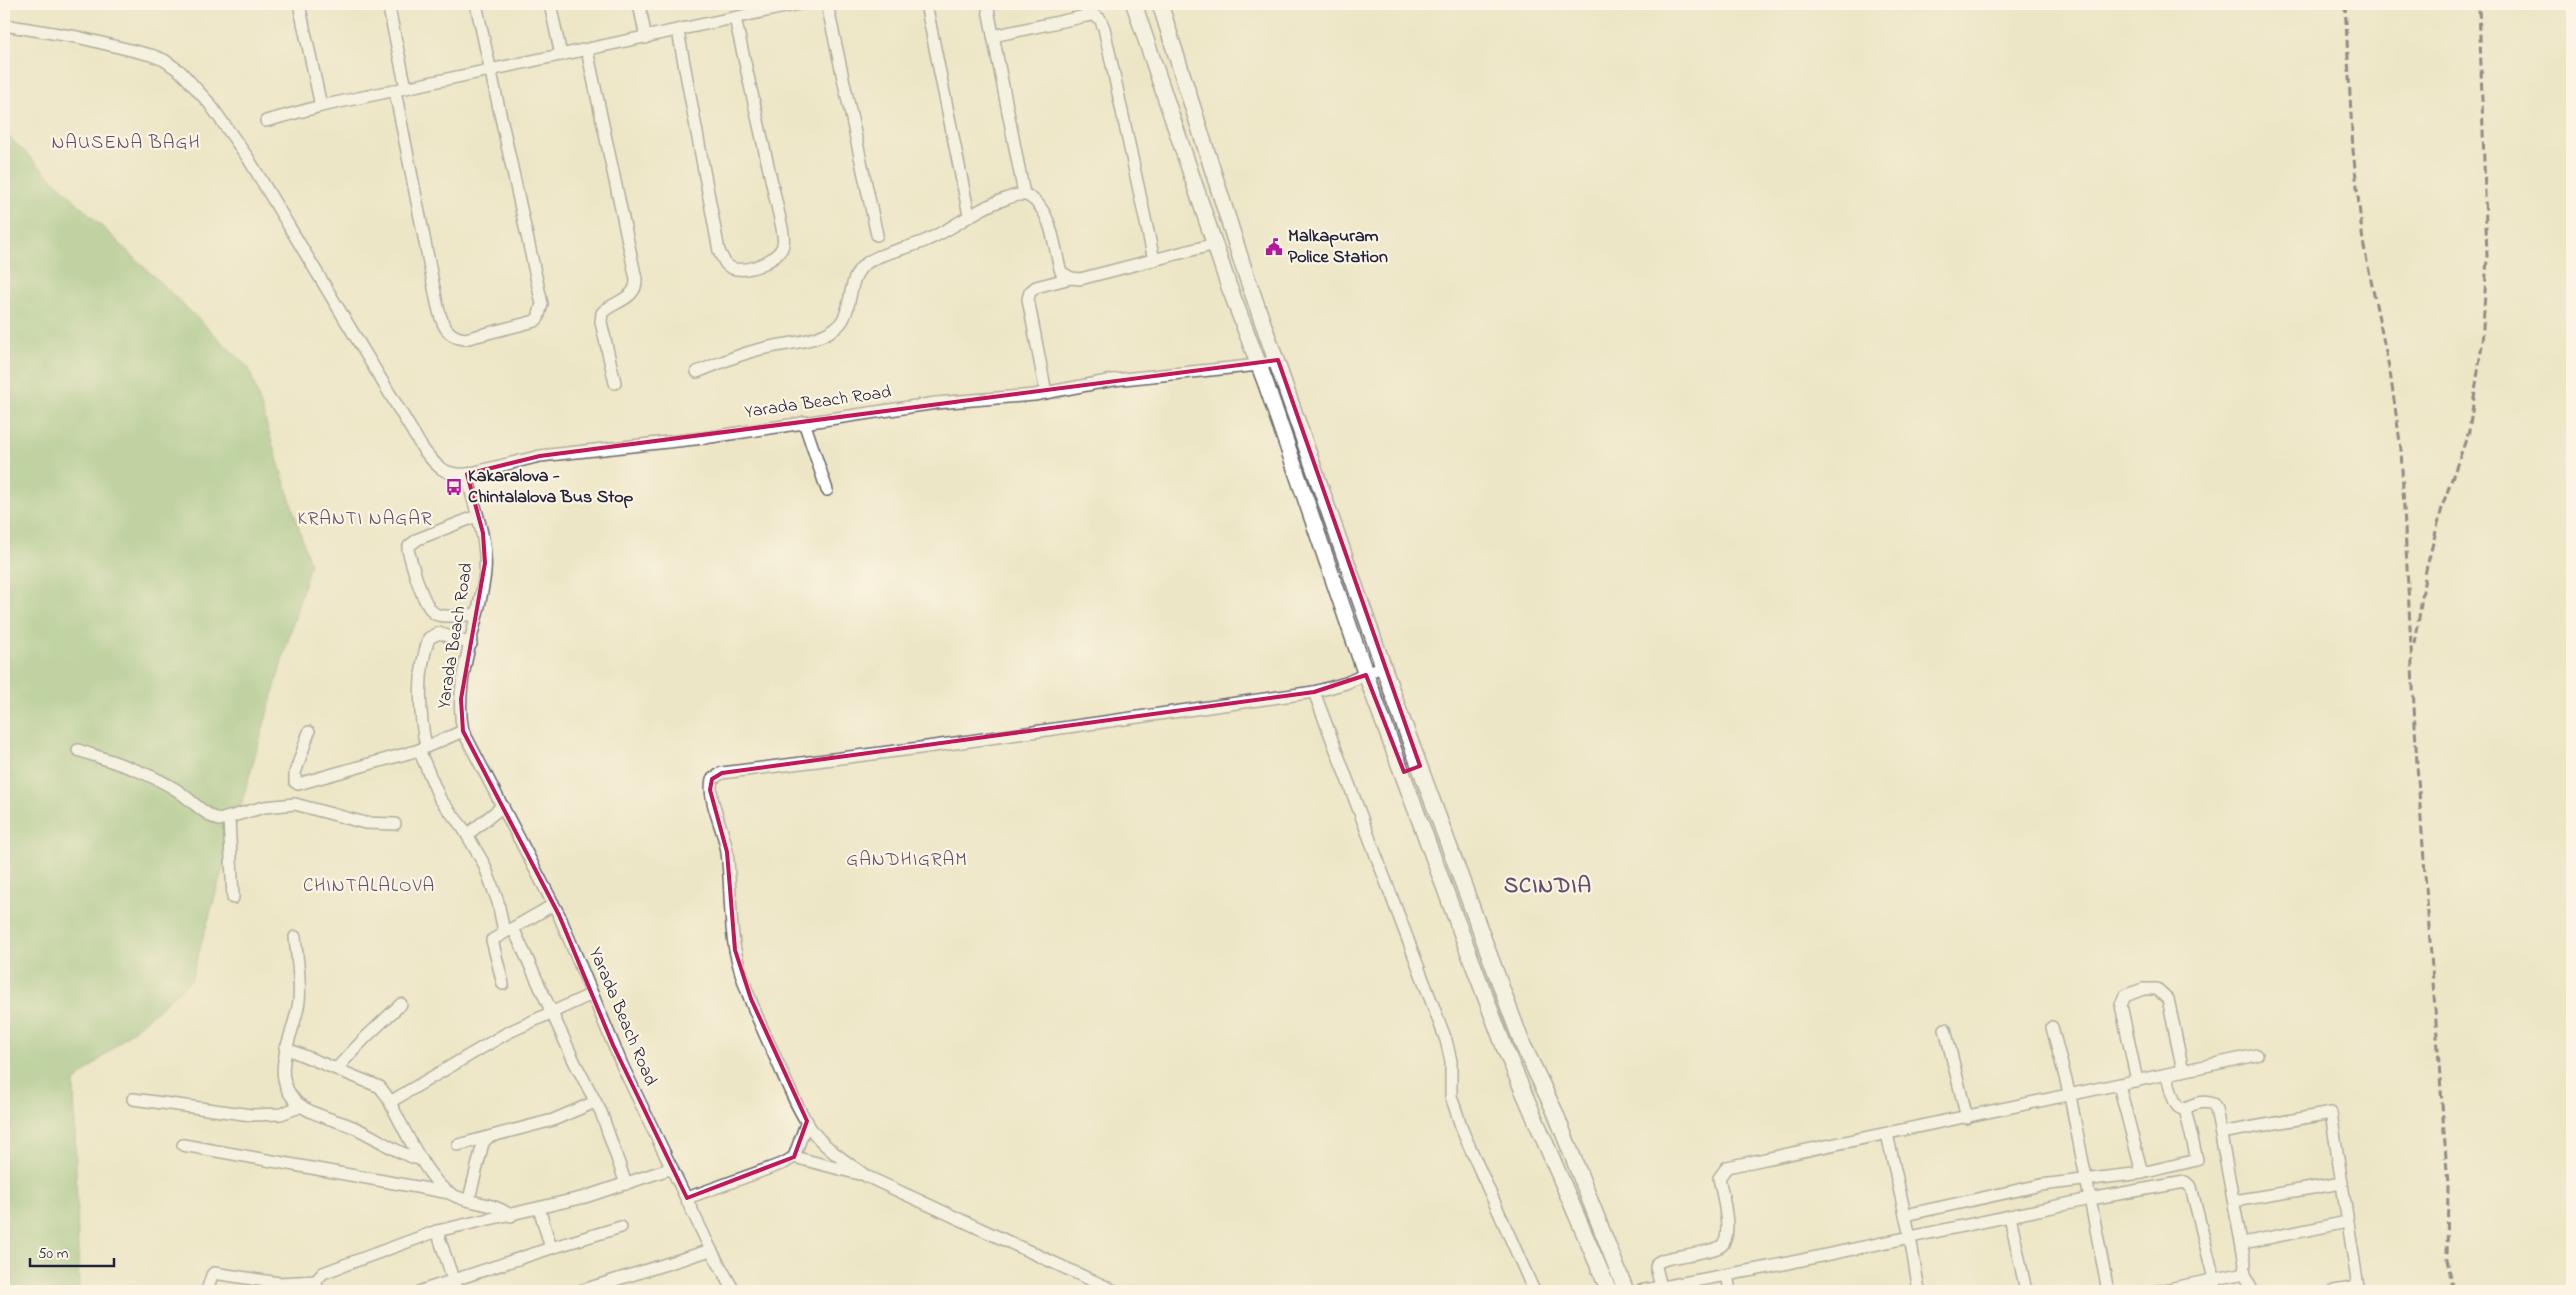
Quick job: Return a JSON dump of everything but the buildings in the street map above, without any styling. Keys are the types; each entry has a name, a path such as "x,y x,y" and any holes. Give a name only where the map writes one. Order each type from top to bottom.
{"main road":[{"path":"1134,4 1215,244 1259,364 1366,675 1404,772 1505,1049 1609,1291"},
{"path":"1160,4 1244,269 1278,360 1383,666 1522,1043 1555,1112 1626,1291"}],"street":[{"path":"299,4 321,106"},
{"path":"388,4 441,320 447,332 458,338 466,339 535,321 538,318 542,304 476,4"},
{"path":"550,4 561,55"},
{"path":"639,4 646,38"},
{"path":"266,120 321,106 799,4"},
{"path":"827,4 877,235"},
{"path":"926,4 969,215"},
{"path":"988,4 1024,194 1032,199 1047,220 1062,272 1071,278"},
{"path":"994,36 1086,16 1094,15 1100,19 1106,38 1154,260"},
{"path":"678,31 719,251 727,265 740,270 752,267 778,255 784,245 782,228 735,18"},
{"path":"4,25 77,37 151,56 173,64 209,103 248,158 423,449 445,473 467,474"},
{"path":"587,50 636,279 634,290 628,298 602,314 601,322 615,383"},
{"path":"697,372 760,349 820,336 832,331 840,326 846,314 850,294 863,266 874,259 927,240 969,215 1024,194"},
{"path":"1046,393 1028,299 1030,292 1036,287 1071,278 1080,279 1215,244"},
{"name":"Yarada Beach Road","path":"734,1291 711,1250 613,1045 553,905 463,731 461,699 485,563 482,534 467,474 540,456 704,438 936,403 1046,393 1113,380 1259,364 1278,360"},
{"path":"804,422 827,490"},
{"path":"477,516 418,539 409,546 408,550 426,603 433,614 439,616 477,614"},
{"path":"471,644 438,633 428,638 422,682 423,748 440,798 468,834 492,883 509,930 596,1102 612,1139 626,1184"},
{"path":"866,1176 831,1150 807,1121 792,1094 754,1008 735,950 727,852 723,830 710,790 712,779 722,773 929,747 1314,692 1366,675 1383,666"},
{"path":"1314,692 1446,1040 1451,1061 1451,1096 1463,1132 1534,1291"},
{"path":"78,750 161,781 184,795 208,816 219,820 229,819 307,794 463,731"},
{"path":"309,732 294,778 307,794 356,821 395,824"},
{"path":"1404,772 1420,766"},
{"path":"468,834 503,806"},
{"path":"229,819 233,898"},
{"path":"503,984 492,940 553,905"},
{"path":"295,937 300,977 299,1002 297,1015 285,1048 282,1068 291,1092 302,1106 364,1132 403,1154 422,1160"},
{"path":"2137,1081 2121,1005 2125,996 2143,989 2158,988 2168,999 2183,1071"},
{"path":"390,1102 496,1039 592,994"},
{"path":"337,1068 364,1039 402,1004"},
{"path":"2052,1027 2070,1096 2088,1179 2090,1199 2108,1291"},
{"path":"1945,1029 1967,1118"},
{"path":"285,1048 380,1087 422,1160 450,1193"},
{"path":"1660,1287 1656,1268 1657,1263 1662,1260 1711,1249 1720,1246 1725,1241 1727,1221 1720,1178 1727,1166 1967,1118 2257,1055"},
{"path":"2167,1075 2173,1101 2178,1107 2185,1109 2207,1102 2213,1104 2221,1133 2242,1243 2244,1271 2252,1291"},
{"path":"2119,1085 2142,1173"},
{"path":"133,1099 251,1115 281,1114 302,1106"},
{"path":"458,1145 553,1120 596,1102"},
{"path":"1905,1215 2042,1185 2142,1173 2197,1160 2185,1109"},
{"path":"2221,1133 2331,1113 2359,1289 2334,1291"},
{"path":"687,1198 784,1163 794,1157 807,1121"},
{"path":"1887,1134 1910,1237 1919,1291"},
{"path":"469,1199 483,1142 488,1137"},
{"path":"183,1145 450,1193 498,1207 512,1216"},
{"path":"794,1157 866,1176 1116,1291"},
{"path":"207,1291 214,1273 279,1283 316,1286 324,1273 437,1231 512,1216 626,1184 672,1168"},
{"path":"1640,1291 1727,1275 2090,1199 2185,1182 2191,1187 2215,1286"},
{"path":"2234,1201 2342,1183"},
{"path":"539,1208 551,1248"},
{"path":"2010,1216 2026,1291"},
{"path":"2242,1243 2347,1222"},
{"path":"421,1291 455,1286 551,1248 622,1227"},
{"path":"437,1231 455,1286"},
{"path":"580,1291 711,1250"},
{"path":"2159,1291 2215,1286 2244,1271"},
{"path":"1727,1275 1730,1291"}],"highlighted area":[{"path":"1278,360 1420,766 1404,772 1366,675 1314,692 722,773 712,779 710,790 727,852 735,950 751,999 807,1121 794,1157 687,1198 613,1045 559,915 463,731 461,699 485,563 483,533 467,474 540,456"}],"green space":[{"path":"4,132 249,368 310,564 191,980 74,1082 79,1291 4,1291"}],"railway":[{"path":"2345,4 2353,150 2363,242 2390,372 2401,449 2417,765 2448,1185 2447,1260 2454,1291"},
{"path":"2415,645 2426,570 2443,504 2469,431 2482,345 2487,257 2479,4"},
{"path":"2569,4 2572,16"}],"place":[{"name":"Malkapuram Police Station","path":"1274,247"},
{"name":"Kakaralova - Chintalalova Bus Stop","path":"454,487"}],"district":[{"name":"NAUSENA BAGH","path":"126,143"},
{"name":"KRANTI NAGAR","path":"365,519"},
{"name":"GANDHIGRAM","path":"907,860"},
{"name":"CHINTALALOVA","path":"369,886"},
{"name":"SCINDIA","path":"1548,887"}]}
